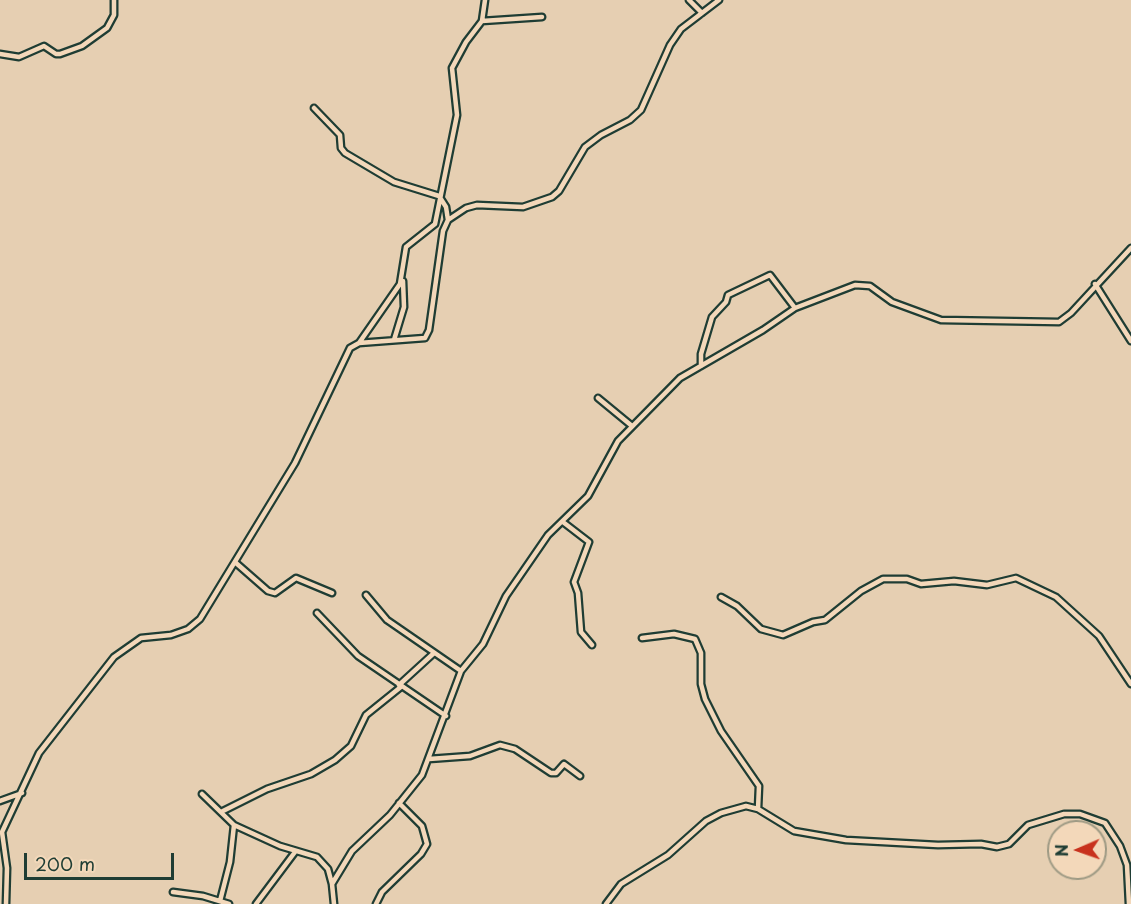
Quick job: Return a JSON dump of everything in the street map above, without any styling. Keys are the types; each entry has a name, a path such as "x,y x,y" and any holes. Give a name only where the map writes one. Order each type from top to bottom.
{"street":[{"path":"0,54 20,57 44,46 60,54 81,46 107,28 114,15 114,0"},
{"path":"394,340 404,307 402,277 406,247 435,224 457,115 452,68 466,42 482,21 485,0"},
{"path":"688,0 702,13"},
{"path":"448,220 466,208 477,205 523,207 552,197 559,191 585,147 601,135 630,120 641,110 670,45 689,20 718,0"},
{"path":"482,21 542,17"},
{"path":"314,108 340,135 341,148 349,156 394,182 439,196 446,207 448,220 442,238 428,334 418,340 359,343"},
{"path":"332,884 352,851 418,780 446,716 461,671 483,644 506,596 548,535 588,496 609,454 666,391 700,366 764,330 795,308 855,285 870,286 892,302 933,318 1052,323 1064,320 1095,284 1131,248"},
{"path":"700,366 701,354 712,317 726,302 728,296 770,275 795,308"},
{"path":"6,904 7,868 2,838 39,753 114,657 141,638 171,635 195,625 236,563 304,448 346,352 359,343 396,293 402,277"},
{"path":"1095,284 1131,340"},
{"path":"598,398 632,426"},
{"path":"563,522 589,542 574,585 578,593 581,632 592,645"},
{"path":"236,563 268,591 275,593 291,579 296,578 332,593"},
{"path":"721,597 737,606 761,629 783,635 813,622 825,620 861,591 883,579 907,579 918,584 954,581 987,585 1016,578 1056,597 1099,636 1131,684"},
{"path":"366,595 387,620 461,671"},
{"path":"317,613 358,656 446,716"},
{"path":"642,638 674,634 695,639 701,653 701,684 705,699 721,731 756,780 760,793 758,809"},
{"path":"220,812 267,789 311,774 335,760 351,746 366,715 434,653"},
{"path":"429,759 470,756 500,745 514,749 551,773 556,773 564,764 580,776"},
{"path":"0,801 22,793"},
{"path":"202,794 234,825 324,862 332,884 334,902 325,904"},
{"path":"376,904 382,892 413,863 427,844 422,826 399,803"},
{"path":"606,904 621,884 668,855 714,816 740,807 758,809 794,831 846,840 981,844 997,847 1009,844 1028,825 1058,815 1076,813 1105,823 1120,846 1129,863 1129,904"},
{"path":"220,901 230,862 234,825"},
{"path":"0,828 6,826"},
{"path":"256,904 295,852"},
{"path":"173,892 191,893 229,904"}]}
